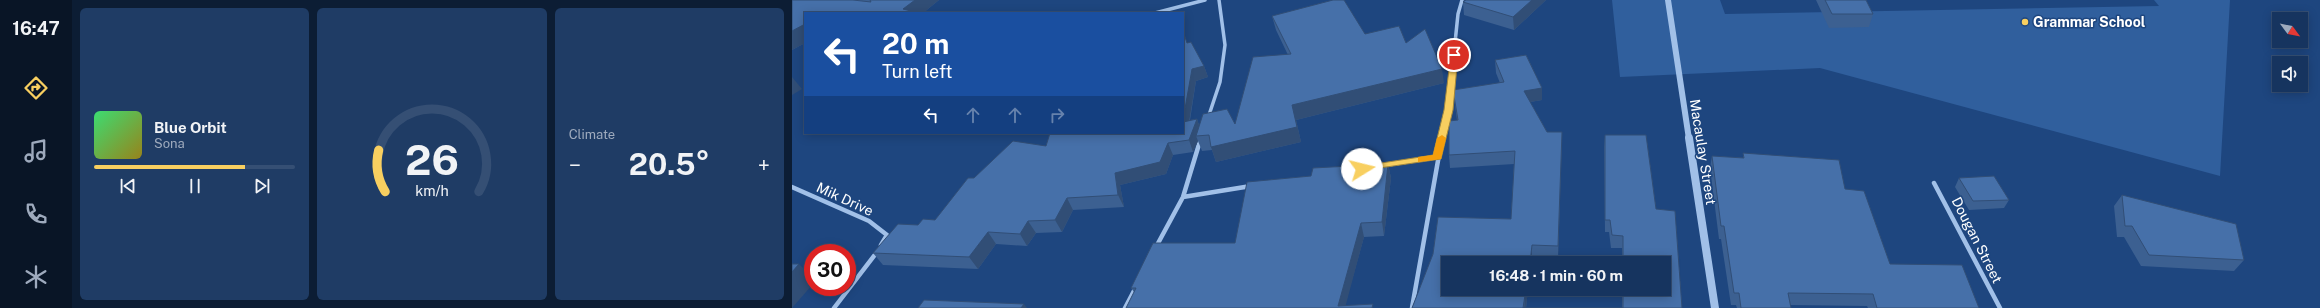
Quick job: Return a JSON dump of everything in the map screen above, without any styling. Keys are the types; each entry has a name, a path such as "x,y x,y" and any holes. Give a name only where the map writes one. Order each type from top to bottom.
{"street":[{"path":"1159,12 1205,0"},
{"path":"1207,122 1220,82 1224,46 1220,0"},
{"path":"1412,308 1437,157 1448,110 1458,14 1462,0"},
{"name":"Macaulay Street","path":"1668,0 1715,308"},
{"path":"1154,252 1183,197 1202,137"},
{"path":"1376,167 1437,157"},
{"name":"Dougan Street","path":"1934,182 2000,308"},
{"path":"1183,197 1260,185"},
{"name":"Mik Drive","path":"792,187 869,221 887,235 872,261 834,308"},
{"path":"1125,308 1139,280"}],"shaded area":[{"path":"1612,0 1720,0 1725,14 2159,6 2154,0 2230,0 2220,176 1820,68 1620,77"}],"building":[{"path":"792,0 853,0 871,2 870,0 915,0 903,9 911,11 910,12 804,12 804,25 792,31"},
{"path":"1333,0 1344,0 1365,34 1399,26 1406,43 1425,29 1442,69 1292,105 1297,127 1211,147 1209,135 1196,136 1203,114 1227,109 1235,124 1253,57 1291,54 1272,16"},
{"path":"1466,0 1532,0 1513,17 1463,2"},
{"path":"1825,0 1866,0 1873,14 1832,14"},
{"path":"1184,34 1187,43 1191,42 1204,66 1192,69 1184,114"},
{"path":"1526,55 1542,88 1524,91 1547,132 1562,132 1558,246 1532,245 1531,256 1441,256 1441,296 1525,296 1523,308 1412,308 1433,254 1438,217 1511,219 1515,151 1449,155 1449,121 1458,120 1453,90 1504,82 1495,60"},
{"path":"1197,119 1189,140 1168,143 1160,162 1115,173 1118,195 1067,198 1055,220 1028,221 1020,234 988,232 969,257 873,253 898,224 918,225 923,219 935,220 968,178 974,178 1013,141 1046,146 1050,134 1184,134 1184,122"},
{"path":"1605,135 1646,135 1656,209 1675,211 1682,308 1623,308 1623,296 1671,296 1671,256 1623,256 1623,236 1612,235 1610,220 1605,220"},
{"path":"1743,153 1839,160 1845,189 1864,191 1890,264 1962,265 1979,308 1877,308 1873,294 1788,293 1791,308 1741,308 1739,293 1734,293 1724,226 1721,226 1712,156 1744,158"},
{"path":"1388,164 1382,222 1361,223 1338,306 1373,304 1372,308 1126,308 1136,288 1131,288 1153,243 1235,243 1247,182 1311,176 1313,168"},
{"path":"1994,176 2009,200 1973,201 1959,178"},
{"path":"2122,195 2236,224 2244,260 2149,255 2132,226 2125,226"},
{"path":"792,264 799,264 792,272"},
{"path":"924,300 1024,304 1021,308 918,308"}],"slow traffic":[{"path":"1421,160 1437,157 1442,138"}],"place":[{"name":"Grammar School","path":"2025,22"}],"route":[{"path":"1362,169 1437,157 1448,110 1454,55"}]}
